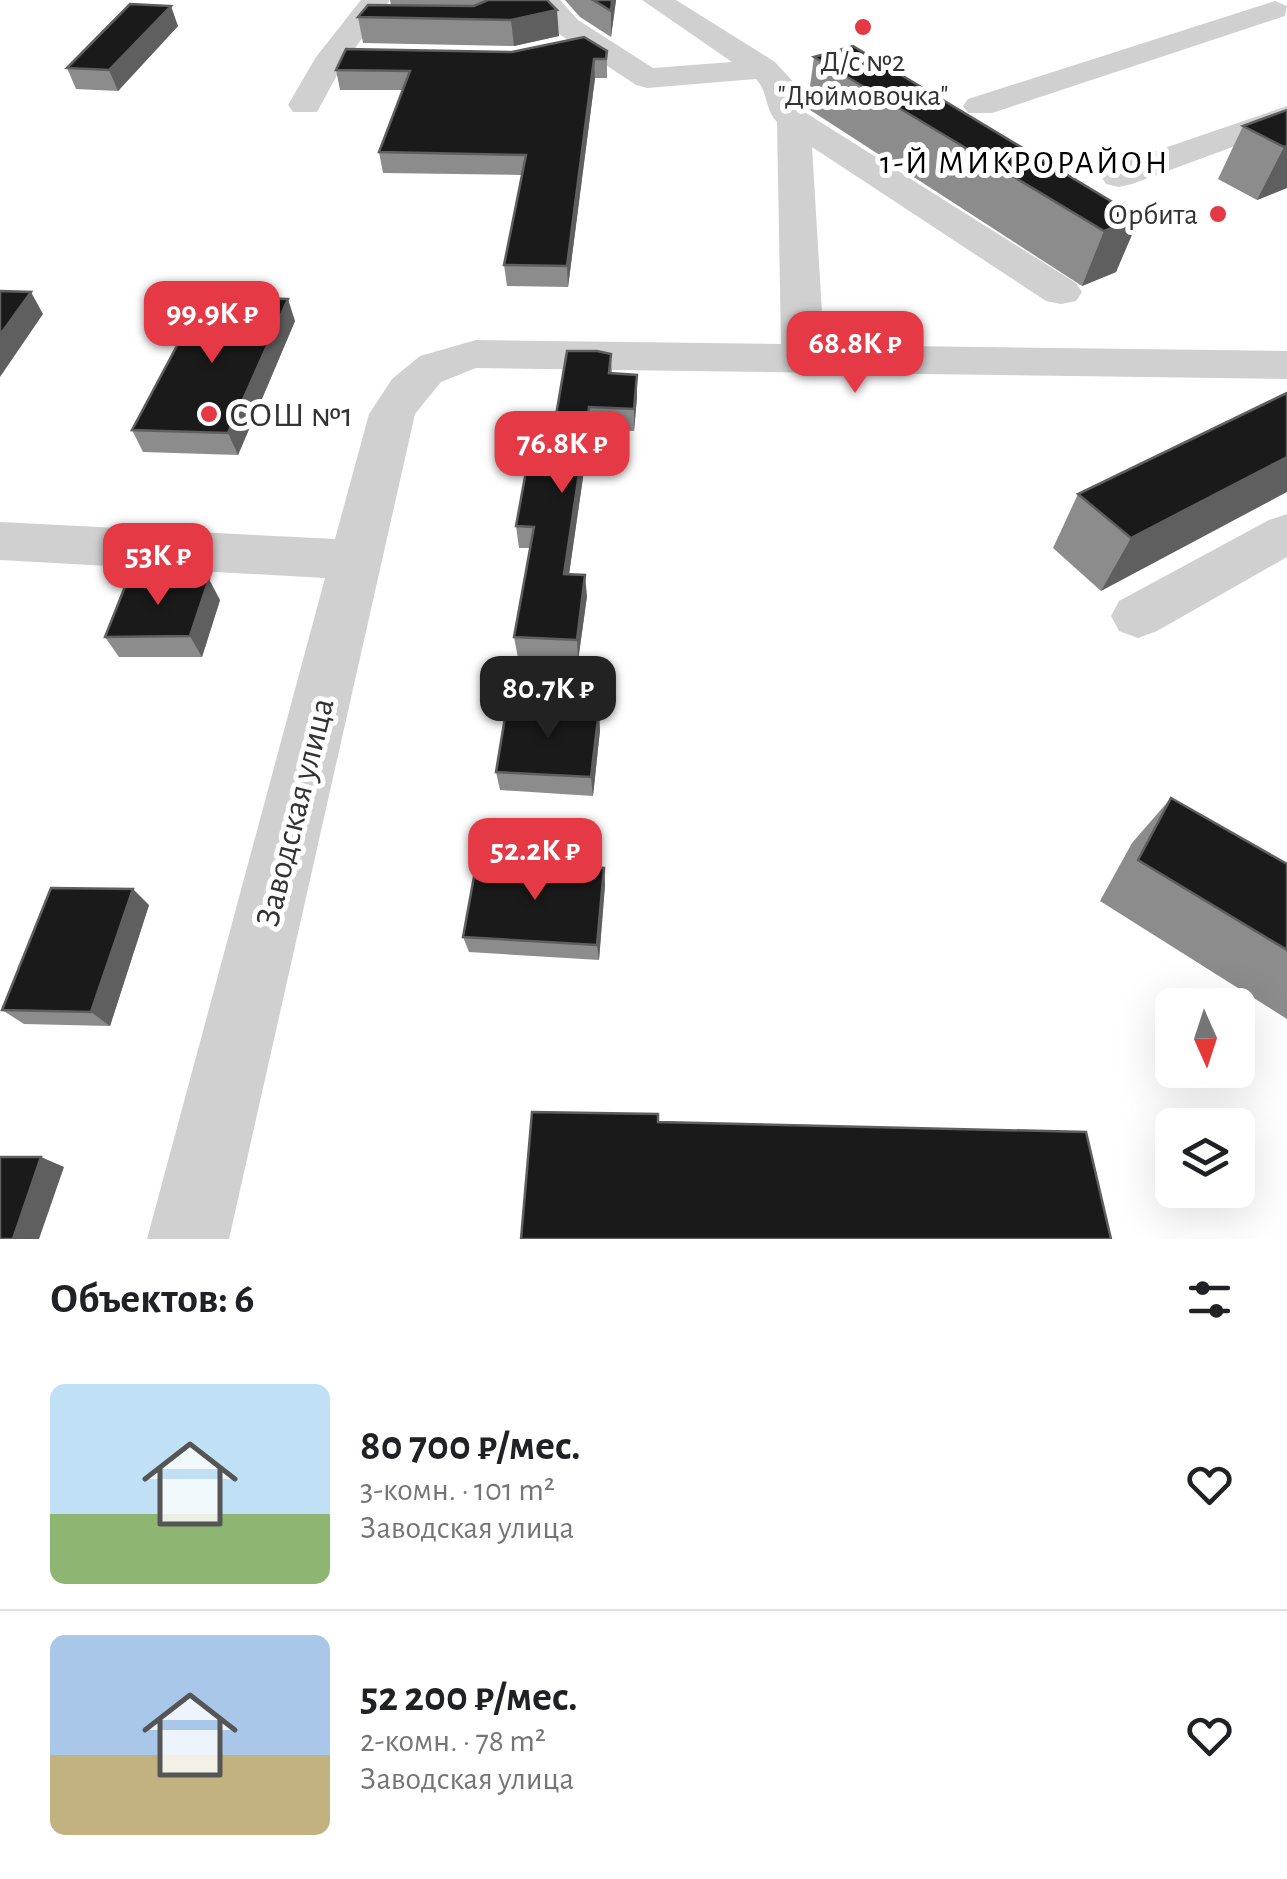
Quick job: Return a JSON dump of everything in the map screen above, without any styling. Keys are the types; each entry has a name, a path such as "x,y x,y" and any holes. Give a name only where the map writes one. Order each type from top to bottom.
{"street":[{"path":"544,0 567,26 647,78 764,69"},
{"path":"656,0 764,69 782,87 785,111 794,120 1061,292"},
{"path":"980,106 1272,8"},
{"path":"304,105 334,56 379,12"},
{"path":"552,52 591,42"},
{"path":"334,56 370,56"},
{"path":"1119,176 1287,116"},
{"path":"794,120 804,359 1287,366"},
{"name":"Заводская улица","path":"188,1239 392,414 406,387 425,371 451,359 476,354 804,359"},
{"path":"1138,616 1287,533"},
{"path":"0,542 356,560"}],"building":[{"path":"488,0 547,0 557,10 511,20 358,17 368,5 474,6"},
{"path":"593,0 612,0 611,11"},
{"path":"130,4 171,6 109,70 67,68"},
{"path":"584,37 607,51 606,59 594,59 567,266 504,265 526,155 379,152 410,71 336,70 346,49 512,52"},
{"path":"853,46 1139,218 1104,231 814,57"},
{"path":"1287,110 1287,146 1243,126"},
{"path":"0,291 31,292 0,335"},
{"path":"203,297 288,299 228,433 132,430"},
{"path":"567,351 611,354 609,373 637,375 634,409 589,407 564,574 585,575 577,640 514,637 534,527 516,526 531,444 551,445"},
{"path":"1287,393 1287,457 1131,538 1078,494"},
{"path":"128,579 209,579 190,636 105,637"},
{"path":"507,705 599,710 591,777 496,772"},
{"path":"1171,798 1287,864 1287,950 1138,860"},
{"path":"477,860 604,868 597,945 463,937"},
{"path":"51,888 133,889 91,1012 2,1010"},
{"path":"532,1112 658,1114 658,1122 1086,1132 1111,1239 521,1239"},
{"path":"0,1157 41,1157 13,1239 0,1239"}],"place":[{"name":"Д/с №2 \"Дюймовочка\"","path":"863,27"},
{"name":"Орбита","path":"1218,214"},
{"name":"СОШ №1","path":"209,414"}],"district":[{"name":"1-Й МИКРОРАЙОН","path":"1025,162"}]}
